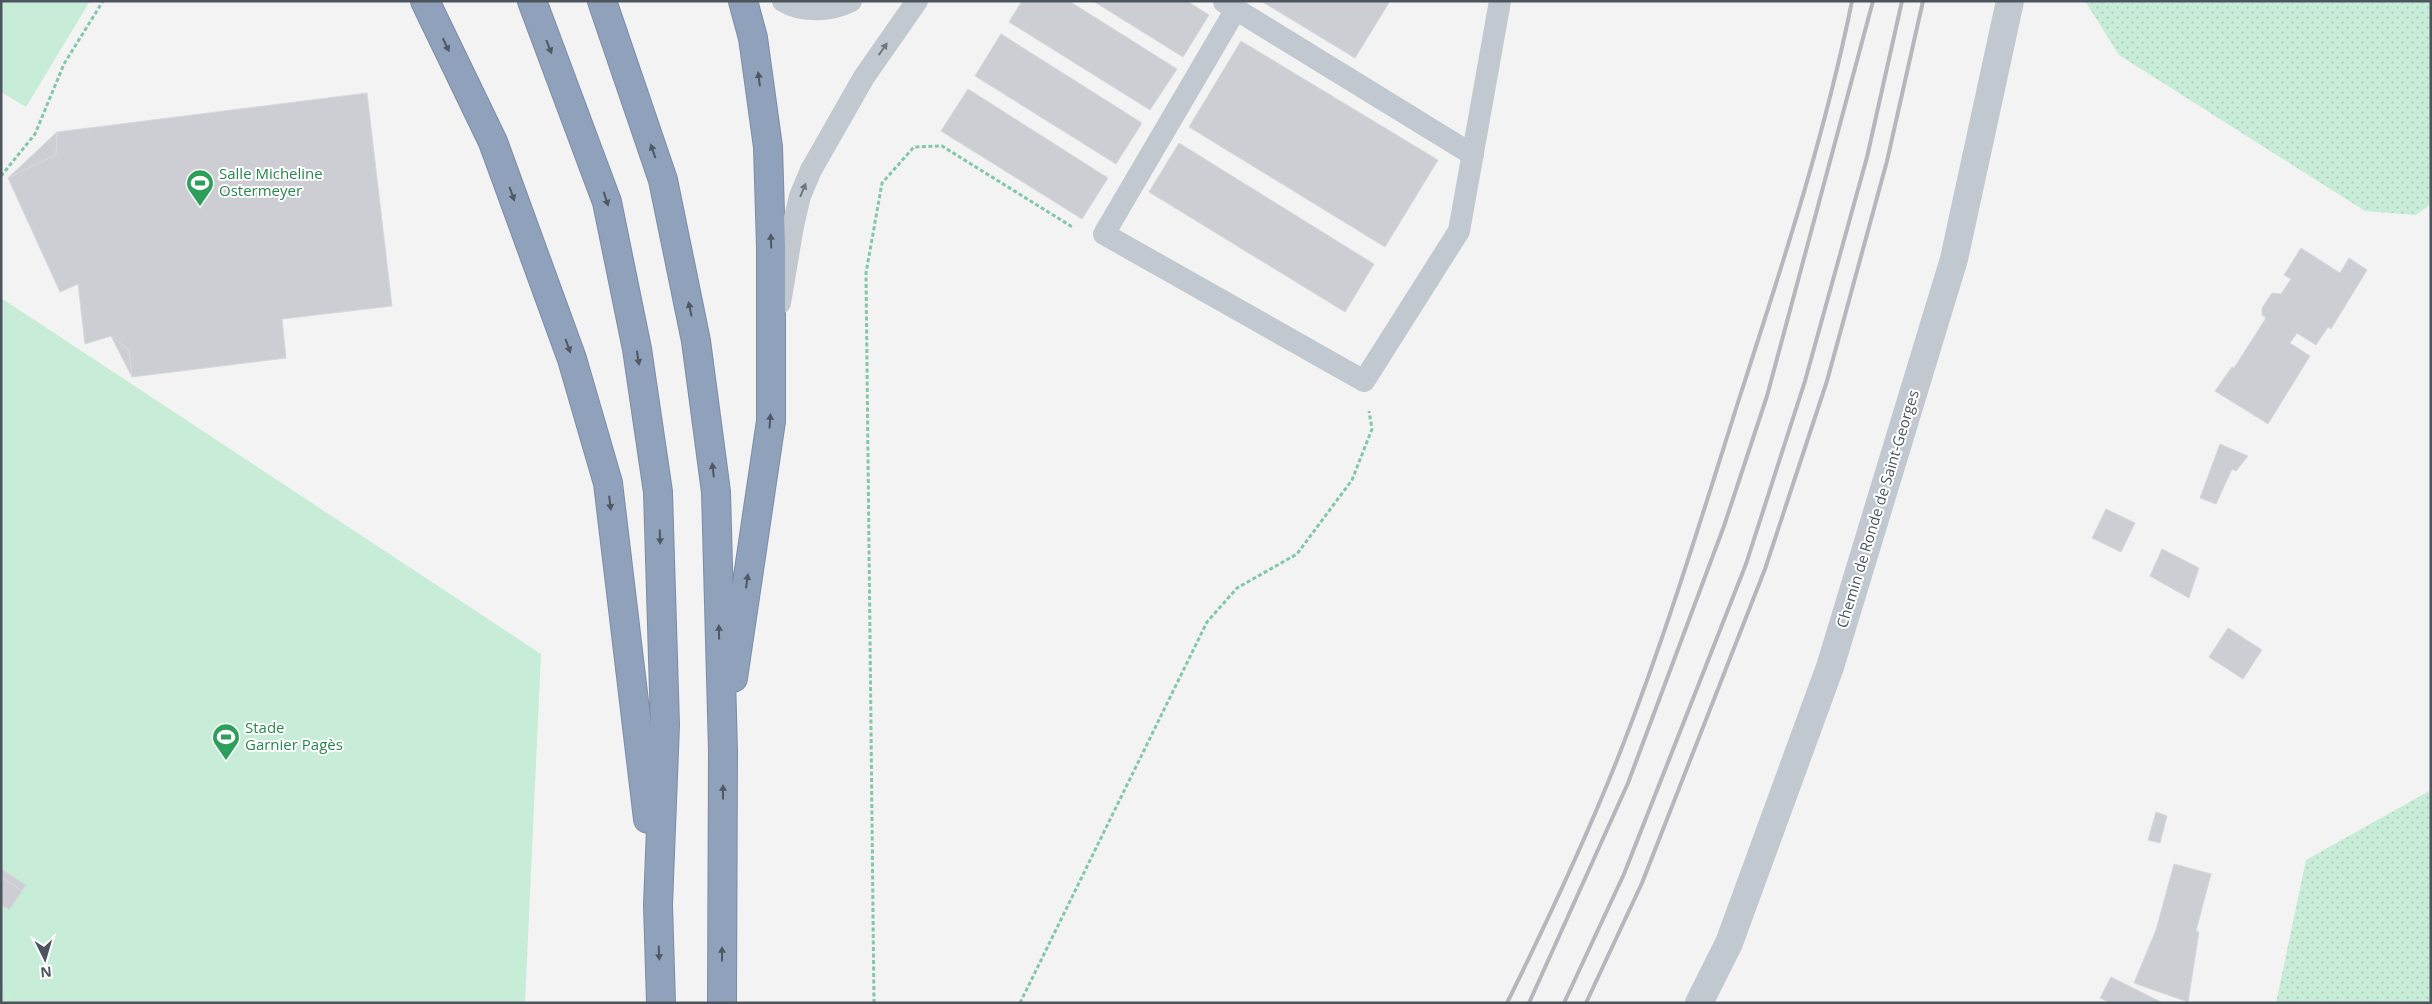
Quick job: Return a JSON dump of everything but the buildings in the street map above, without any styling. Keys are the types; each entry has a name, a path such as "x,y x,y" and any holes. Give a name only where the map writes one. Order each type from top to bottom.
{"highway":[{"path":"426,1 493,142 572,359 608,484 658,905"},
{"path":"532,1 607,202 637,349 658,492 665,725 658,905 661,1003"},
{"path":"602,1 663,180 696,341 716,492 723,751 722,1003"},
{"path":"723,751 771,421 768,147 753,38 743,1"}],"street":[{"name":"Chemin de Ronde de Saint-Georges","path":"1699,1003 1729,943 1833,658 1954,259 2010,1"}],"lane":[{"path":"783,1 789,5 815,10 840,8 851,1"},
{"path":"771,358 792,226 800,196 811,170 864,77 917,1"},
{"path":"1473,155 1229,5 1104,234 1364,381 1459,231 1473,155 1500,1"}],"path":[{"path":"1,176 34,134 64,64 103,1"},
{"path":"874,1003 866,273 882,183 914,147 942,146 1083,234 1104,234"},
{"path":"1020,1003 1207,622 1237,588 1296,554 1352,480 1372,429 1364,381"}],"green space":[{"path":"1,1 90,1 26,107 1,92"},
{"path":"2085,1 2431,1 2431,204 2416,215 2365,211 2119,55"},
{"name":"Stade Garnier Pagès","path":"1,298 541,654 525,1003 5,1003 11,993 1,987"},
{"path":"2431,790 2431,1003 2276,1003 2306,860"},
{"path":"1,987 11,993 5,1003 1,1003"}],"railway":[{"path":"1507,1003 1580,849 1636,711 1667,622 1802,200 1829,101 1852,1"},
{"path":"1529,1003 1628,783 1724,526 1767,396 1873,1"},
{"path":"1564,1003 1624,874 1746,564 1805,381 1867,157 1902,1"},
{"path":"1586,1003 1642,883 1765,569 1827,381 1887,161 1923,1"}],"place":[{"name":"Salle Micheline Ostermeyer","path":"200,207"},
{"name":"Stade Garnier Pagès","path":"226,761"}]}
